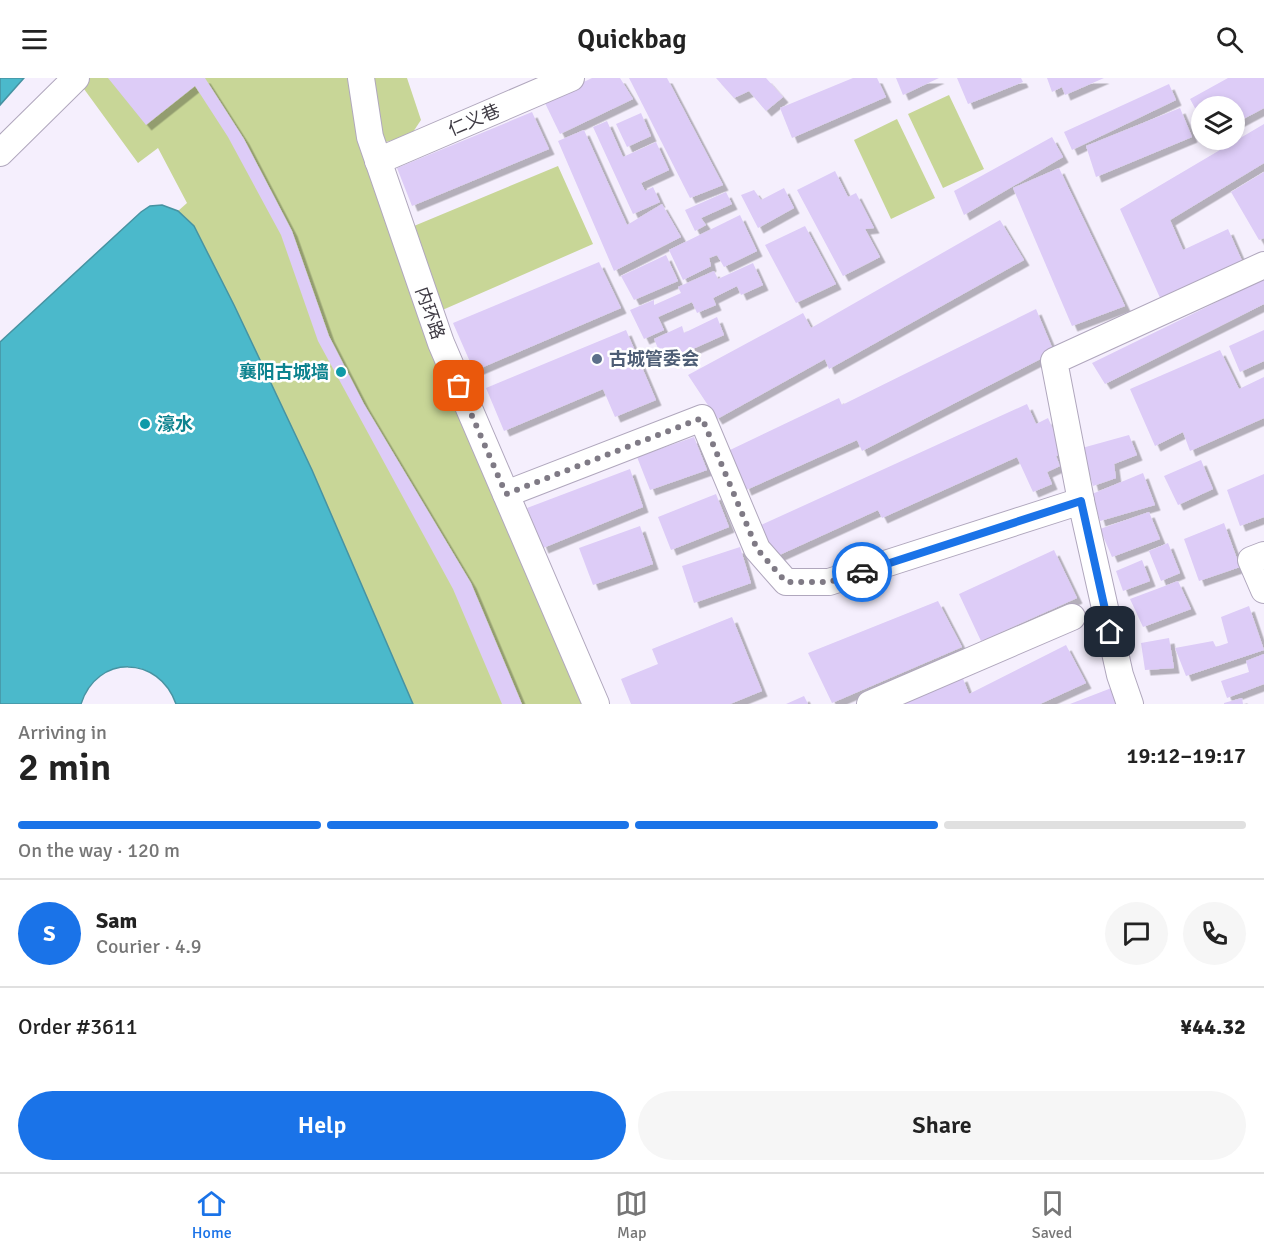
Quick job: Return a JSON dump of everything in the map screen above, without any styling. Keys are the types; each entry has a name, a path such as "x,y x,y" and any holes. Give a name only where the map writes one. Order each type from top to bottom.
{"street":[{"path":"0,153 76,78"},
{"name":"内环路","path":"361,78 370,136 441,343 596,704"},
{"name":"仁义巷","path":"378,161 571,78"},
{"path":"1130,704 1120,675 1081,501 1054,361 1264,265"},
{"path":"506,494 702,418 757,549 786,582 829,582 1081,501"},
{"path":"1264,555 1251,560 1264,590"},
{"path":"870,704 1072,617"}],"green space":[{"path":"76,78 361,78 402,231 558,166 593,244 431,315 596,704 413,704 312,470 234,305 194,226 178,211 187,203 158,148 138,163"},
{"path":"372,78 407,78 421,120 411,135 386,142 378,133"},
{"path":"949,95 984,169 943,188 908,114"},
{"path":"897,119 935,198 891,219 854,140"}],"water":[{"path":"0,78 24,78 0,105"},
{"name":"濠水","path":"162,205 178,211 194,226 234,305 312,470 413,704 176,704 168,688 156,676 143,669 128,667 114,669 100,676 89,688 81,704 0,704 0,342 141,212 150,206"}],"building":[{"name":"襄阳古城墙","path":"108,78 205,78 244,139 292,231 329,336 364,404 471,583 522,704 502,704 453,589 318,341 281,235 228,137 195,86 146,125"},
{"path":"592,78 620,78 633,99 560,134 544,101"},
{"path":"629,78 667,78 723,185 690,198"},
{"path":"716,78 766,78 783,97 766,111 749,91 734,98"},
{"path":"853,78 877,78 886,97 792,138 780,108"},
{"path":"896,78 939,78 903,95"},
{"path":"957,78 1021,78 1023,82 968,104"},
{"path":"1047,78 1104,78 1065,95 1062,87 1052,92"},
{"path":"1228,78 1264,78 1264,108 1245,118 1245,96 1195,96"},
{"path":"1169,84 1176,100 1072,150 1064,132"},
{"path":"1180,108 1191,135 1191,137 1096,177 1086,146"},
{"path":"532,112 549,149 412,206 397,168"},
{"path":"641,113 651,136 627,147 616,124"},
{"path":"607,121 623,157 656,142 669,170 641,183 645,191 653,187 660,202 633,214 593,127"},
{"path":"1264,124 1264,163 1170,220 1183,250 1228,229 1243,263 1161,300 1120,209 1220,150 1245,150 1245,135"},
{"path":"584,130 627,225 662,204 681,237 614,271 558,141"},
{"path":"1052,137 1063,157 964,215 954,191"},
{"path":"1059,168 1125,306 1072,326 1013,188"},
{"path":"835,171 848,197 856,193 874,228 865,229 880,257 843,276 797,190"},
{"path":"1264,172 1264,238 1259,240 1231,192"},
{"path":"784,188 794,208 758,228 741,195 754,190 761,200"},
{"path":"726,192 732,204 701,218 706,225 695,231 685,210"},
{"path":"740,215 757,251 724,267 717,255 709,258 711,266 683,280 669,250"},
{"path":"1000,220 1024,260 829,369 825,359 717,419 688,375 803,313 811,328"},
{"path":"805,226 836,284 796,303 765,245"},
{"path":"666,255 678,281 634,300 621,276"},
{"path":"599,262 621,308 474,371 453,323"},
{"path":"753,263 763,285 741,295 737,286 713,298 716,305 697,313 692,302 658,317 664,330 644,339 630,310 654,300 654,305 681,293 678,287 714,271 718,279"},
{"path":"1264,279 1264,304 1105,384 1092,363"},
{"path":"1036,309 1054,352 862,451 857,440 746,490 730,450 839,398 842,405"},
{"path":"717,317 724,335 664,362 654,339 682,326 684,333"},
{"name":"古城管委会","path":"626,330 656,400 615,417 603,389 504,431 486,388"},
{"path":"1264,330 1264,361 1240,372 1229,346"},
{"path":"1220,350 1239,389 1264,377 1264,418 1190,451 1183,432 1155,446 1130,389"},
{"path":"1027,404 1036,424 1048,418 1064,453 1056,456 1060,466 1047,472 1052,484 1033,492 1017,457 882,518 878,510 775,557 761,525"},
{"path":"1129,435 1137,455 1114,464 1116,478 1093,486 1082,448"},
{"path":"694,437 707,470 650,490 637,457"},
{"path":"1201,460 1213,489 1178,505 1164,476"},
{"path":"630,469 643,507 543,548 527,508"},
{"path":"1143,473 1155,505 1100,521 1092,494"},
{"path":"1264,474 1264,517 1240,526 1227,490"},
{"path":"716,494 729,527 671,550 658,517"},
{"path":"1149,512 1160,539 1112,557 1100,529"},
{"path":"1224,523 1240,567 1199,581 1184,539"},
{"path":"640,526 653,564 593,585 579,548"},
{"path":"1168,543 1180,573 1161,581 1149,551"},
{"path":"740,547 751,583 694,603 682,566"},
{"path":"1054,550 1077,598 981,641 959,594"},
{"path":"1142,560 1150,581 1123,591 1116,571"},
{"path":"1178,581 1191,609 1143,627 1130,599"},
{"path":"938,601 962,647 832,703 808,653"},
{"path":"1249,606 1264,650 1186,676 1175,648 1213,641 1216,647 1228,643 1221,617"},
{"path":"732,617 762,691 730,704 631,704 621,679 658,664 652,649"},
{"path":"1169,638 1174,668 1145,670 1141,643"},
{"path":"1066,645 1086,683 1040,704 898,704 962,676 969,694"},
{"path":"1264,654 1264,684 1227,698 1221,681 1249,672 1246,661"},
{"path":"1114,687 1118,704 1070,704"},
{"path":"804,696 808,704 786,704"},
{"path":"1242,698 1243,704 1224,704 1224,703"}],"way so far":[{"path":"459,386 506,494 702,418 757,549 786,582 829,582 862,572"}],"place":[{"name":"古城管委会","path":"597,359"},
{"name":"襄阳古城墙","path":"341,372"},
{"name":"濠水","path":"145,424"}],"route":[{"path":"862,572 1081,501 1110,632"}]}
